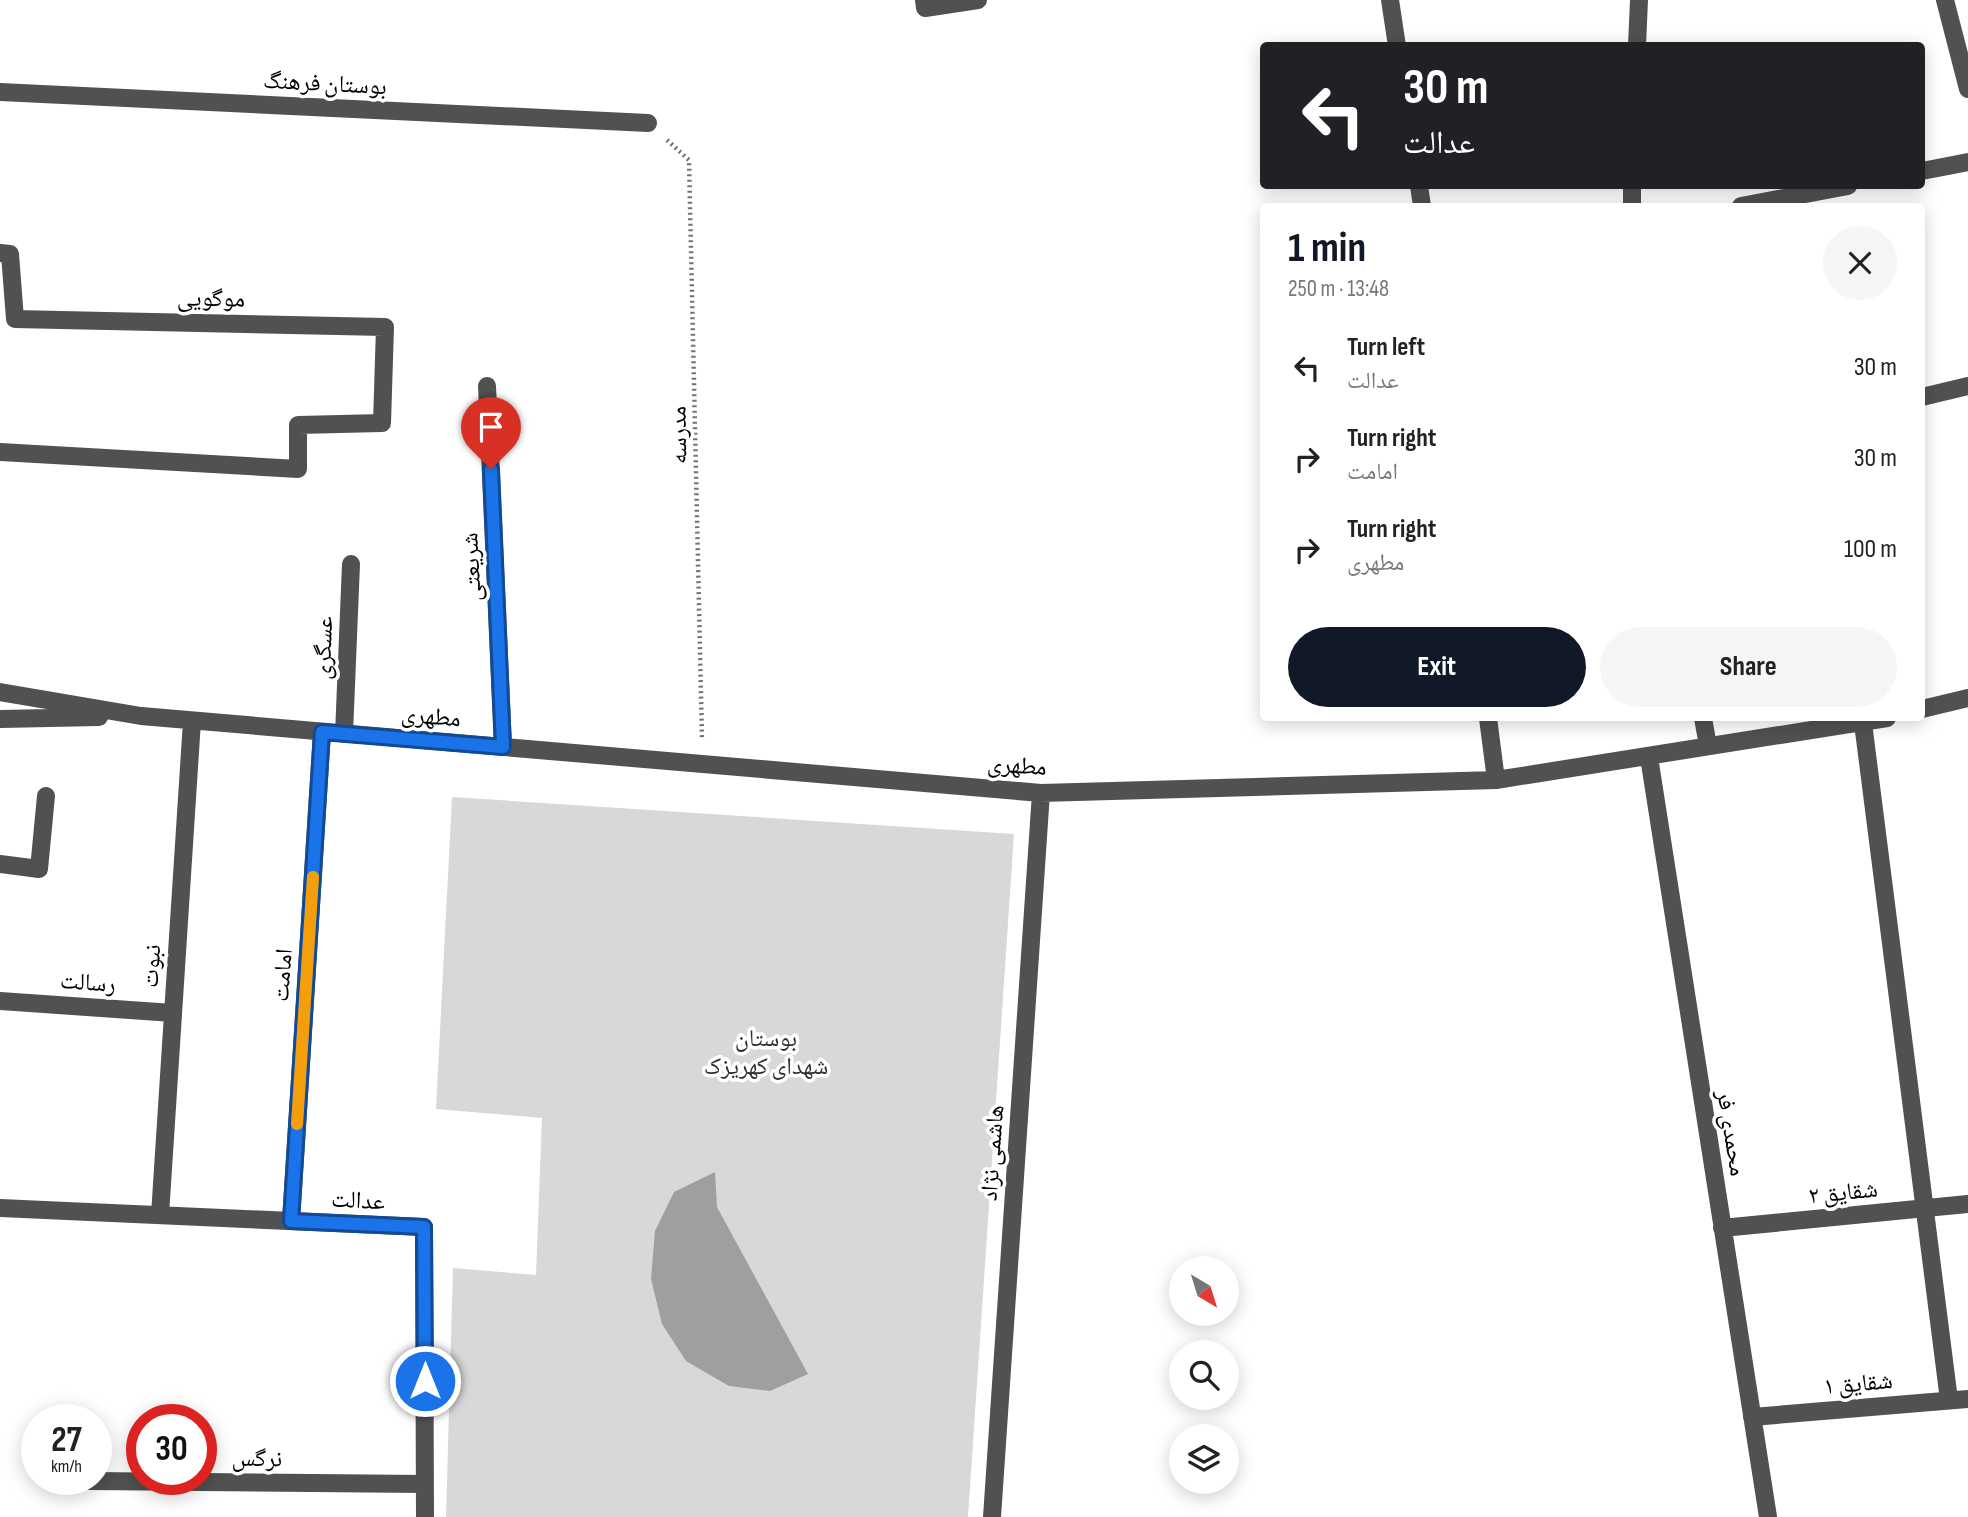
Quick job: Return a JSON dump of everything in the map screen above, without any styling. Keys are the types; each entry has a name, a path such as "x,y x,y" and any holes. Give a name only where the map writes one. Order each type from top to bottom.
{"street":[{"path":"924,4 978,0"},
{"path":"1390,0 1396,42"},
{"path":"1637,42 1639,0"},
{"path":"1945,0 1968,89"},
{"name":"بوستان فرهنگ","path":"0,92 648,123"},
{"path":"1925,170 1968,162"},
{"path":"1757,203 1832,189"},
{"name":"موگویی","path":"0,253 10,254 15,319 385,327 382,422 298,425 298,469 0,452"},
{"name":"شریعتی","path":"487,386 503,747"},
{"path":"1925,396 1968,386"},
{"name":"عسگری","path":"344,734 351,564"},
{"name":"مطهری","path":"0,692 141,716 192,721 1041,793 1496,780 1873,721"},
{"path":"1925,708 1968,698"},
{"name":"مطهری","path":"0,719 141,716"},
{"name":"نبوت","path":"160,1215 192,721"},
{"path":"1488,721 1496,780"},
{"path":"1704,721 1708,746"},
{"path":"1863,723 1949,1400"},
{"name":"امامت","path":"291,1221 322,732"},
{"name":"محمدی فر","path":"1649,757 1768,1517"},
{"name":"هاشمی نژاد","path":"992,1517 1041,793"},
{"path":"0,864 39,869 46,796"},
{"name":"رسالت","path":"0,1000 173,1013"},
{"name":"شقایق ۲","path":"1722,1228 1968,1204"},
{"name":"عدالت","path":"0,1208 424,1227 425,1517"},
{"name":"شقایق ۱","path":"1752,1417 1968,1399"},
{"name":"نرگس","path":"112,1481 425,1484"}],"path":[{"name":"مدرسه","path":"648,123 689,160 702,764"}],"green space":[{"name":"بوستان شهدای کهریزک","path":"452,797 1014,834 968,1517 446,1517 453,1268 536,1275 542,1118 436,1109"}],"shaded area":[{"path":"715,1172 717,1207 808,1374 770,1391 729,1386 686,1361 662,1324 651,1279 655,1231 674,1192"}],"slow traffic":[{"path":"297,1124 313,877"}],"route":[{"path":"425,1381 424,1227 291,1221 322,732 503,747 491,469"}]}
